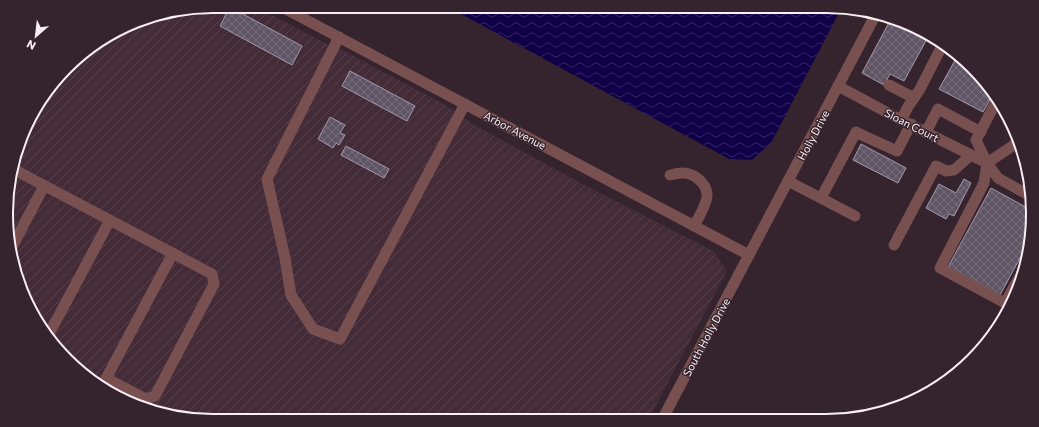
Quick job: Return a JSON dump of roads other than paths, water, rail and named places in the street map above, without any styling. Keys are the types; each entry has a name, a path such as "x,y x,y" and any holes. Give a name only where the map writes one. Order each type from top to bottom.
{"street":[{"name":"Arbor Avenue","path":"293,13 749,255"},
{"name":"Holly Drive","path":"749,255 873,19"},
{"path":"339,37 267,179 285,258 291,295 312,329 340,338 465,104"},
{"path":"821,198 856,132 897,150 906,122 909,105 920,89 940,49"},
{"path":"889,85 914,98"},
{"name":"Sloan Court","path":"838,86 987,163"},
{"path":"994,106 976,140 987,163 998,178 1025,193"},
{"path":"926,132 938,109 981,132"},
{"path":"1004,304 940,268 984,183 987,163 1014,145"},
{"path":"894,245 936,166 946,171 954,170 971,155"},
{"path":"18,171 212,274 214,284 155,396 146,399 107,383"},
{"path":"670,175 684,173 696,177 704,184 708,195 703,209 694,226"},
{"path":"788,181 855,216"},
{"path":"15,241 44,186"},
{"path":"51,331 110,220"},
{"path":"104,381 173,253"},
{"name":"South Holly Drive","path":"665,414 749,255"}],"water":[{"path":"459,13 839,13 771,143 752,160 729,159"}]}
